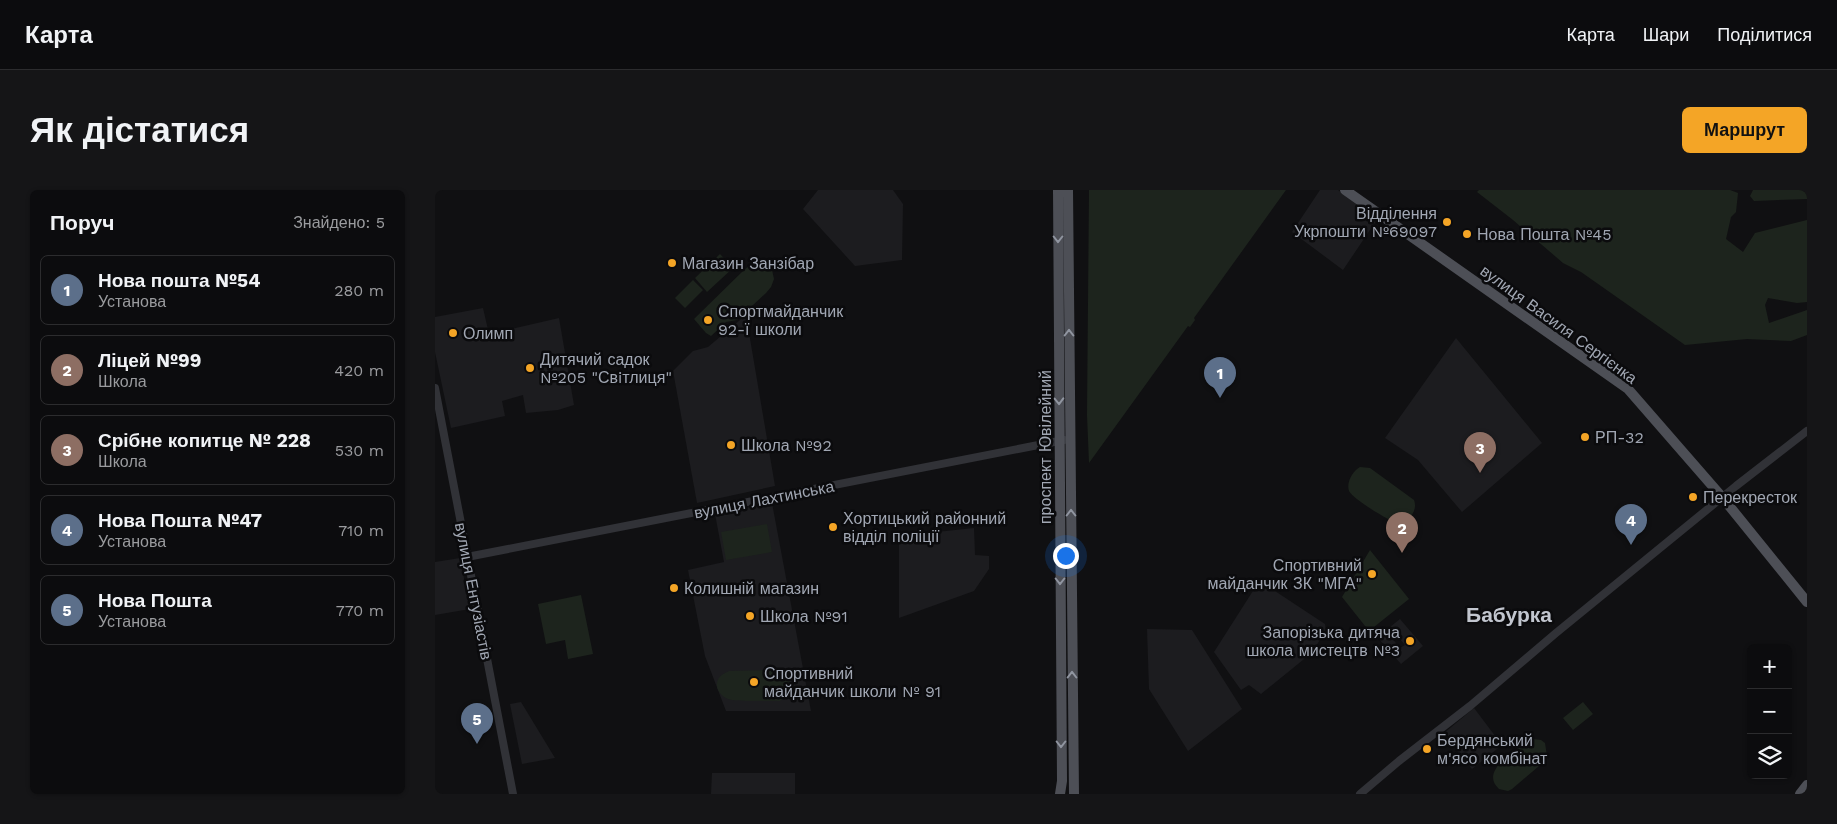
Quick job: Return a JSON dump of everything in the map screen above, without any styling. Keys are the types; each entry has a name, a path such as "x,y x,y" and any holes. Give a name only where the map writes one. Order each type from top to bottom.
{"main road":[{"name":"проспект Ювілейний","path":"1058,190 1062,781 1060,794"},
{"name":"проспект Ювілейний","path":"1068,190 1074,794"},
{"name":"вулиця Василя Сергієнка","path":"1345,190 1628,389 1722,497 1807,602"},
{"path":"1800,794 1807,784"}],"street":[{"name":"вулиця Ентузіастів","path":"435,388 513,794"},
{"path":"1361,794 1722,497 1807,431"},
{"name":"вулиця Лахтинська","path":"467,557 1070,438"}],"shaded area":[{"path":"818,190 893,190 903,204 902,260 855,266 803,209"},
{"path":"1089,190 1286,190 1194,318 1195,320 1190,327 1188,326 1089,463 1087,415"},
{"path":"1320,190 1338,190 1378,218 1343,270 1292,232"},
{"path":"1479,190 1730,190 1738,193 1736,212 1731,217 1726,239 1743,252 1755,233 1807,220 1807,302 1797,303 1768,298 1765,305 1769,323 1807,310 1807,335 1791,341 1747,339 1685,345 1581,272 1563,263 1477,192"},
{"path":"1753,190 1807,190 1807,199 1754,201 1750,196"},
{"path":"720,254 733,268 707,292 695,278"},
{"name":"Спортмайданчик 92-ї школи","path":"753,263 759,263 772,270 774,279 771,287 737,320 726,322 711,336 706,333 694,319"},
{"path":"693,280 703,290 685,308 675,298"},
{"path":"483,308 489,334 559,318 574,405 558,410 526,413 523,395 502,401 505,416 451,428 435,352 435,317"},
{"path":"746,315 775,486 697,503 673,371 693,351 708,347"},
{"path":"1456,338 1542,443 1462,512 1418,460 1385,438"},
{"path":"1360,467 1370,468 1414,500 1414,511 1407,521 1399,523 1380,515 1349,491 1349,481"},
{"path":"772,503 811,711 726,711 705,656 688,570 724,562 715,514"},
{"path":"767,524 772,552 726,560 721,532"},
{"path":"974,528 975,555 989,556 989,569 974,591 899,618 899,536"},
{"name":"Спортивний майданчик ЗК \"МГА\"","path":"1370,550 1409,599 1369,631 1342,597"},
{"path":"460,558 470,609 435,615 435,562"},
{"path":"1258,583 1263,583 1325,624 1326,632 1309,655 1261,694 1249,685 1241,690 1214,652"},
{"path":"581,595 593,654 568,659 565,640 546,644 538,604"},
{"name":"Запорізька дитяча школа мистецтв №3","path":"1400,619 1423,646 1401,664 1378,638 1386,631 1400,648 1405,645 1390,627"},
{"path":"1147,629 1192,630 1242,709 1188,751 1149,689"},
{"name":"Спортивний майданчик школи № 91","path":"777,670 790,678 790,690 780,701 732,700 724,697 717,689 719,678 729,671"},
{"path":"521,702 555,758 522,764 510,704"},
{"path":"1583,702 1593,714 1573,730 1563,718"},
{"path":"1474,708 1502,745 1472,769 1443,734"},
{"path":"1533,739 1541,740 1545,743 1547,756 1545,761 1512,789 1508,791 1499,789 1494,782 1493,775 1496,768 1508,756"},
{"path":"712,773 795,773 795,794 711,794"}],"place":[{"name":"Відділення Укрпошти №69097","path":"1447,222"},
{"name":"Нова Пошта №45","path":"1467,234"},
{"name":"Магазин Занзібар","path":"672,263"},
{"name":"Спортмайданчик 92-ї школи","path":"708,320"},
{"name":"Олимп","path":"453,333"},
{"name":"Дитячий садок №205 \"Свiтлиця\"","path":"530,368"},
{"name":"Нова пошта №54","path":"1220,398"},
{"name":"РП-32","path":"1585,437"},
{"name":"Школа №92","path":"731,445"},
{"name":"Срібне копитце № 228","path":"1480,473"},
{"name":"Перекресток","path":"1693,497"},
{"name":"Хортицький районний відділ поліції","path":"833,527"},
{"name":"Нова Пошта №47","path":"1631,545"},
{"name":"Ліцей №99","path":"1402,553"},
{"name":"Спортивний майданчик ЗК \"МГА\"","path":"1372,574"},
{"name":"Колишній магазин","path":"674,588"},
{"name":"Школа №91","path":"750,616"},
{"name":"Запорізька дитяча школа мистецтв №3","path":"1410,641"},
{"name":"Спортивний майданчик школи № 91","path":"754,682"},
{"name":"Нова Пошта","path":"477,744"},
{"name":"Бердянський м'ясо комбінат","path":"1427,749"}],"district":[{"name":"Бабурка","path":"1509,615"}]}
